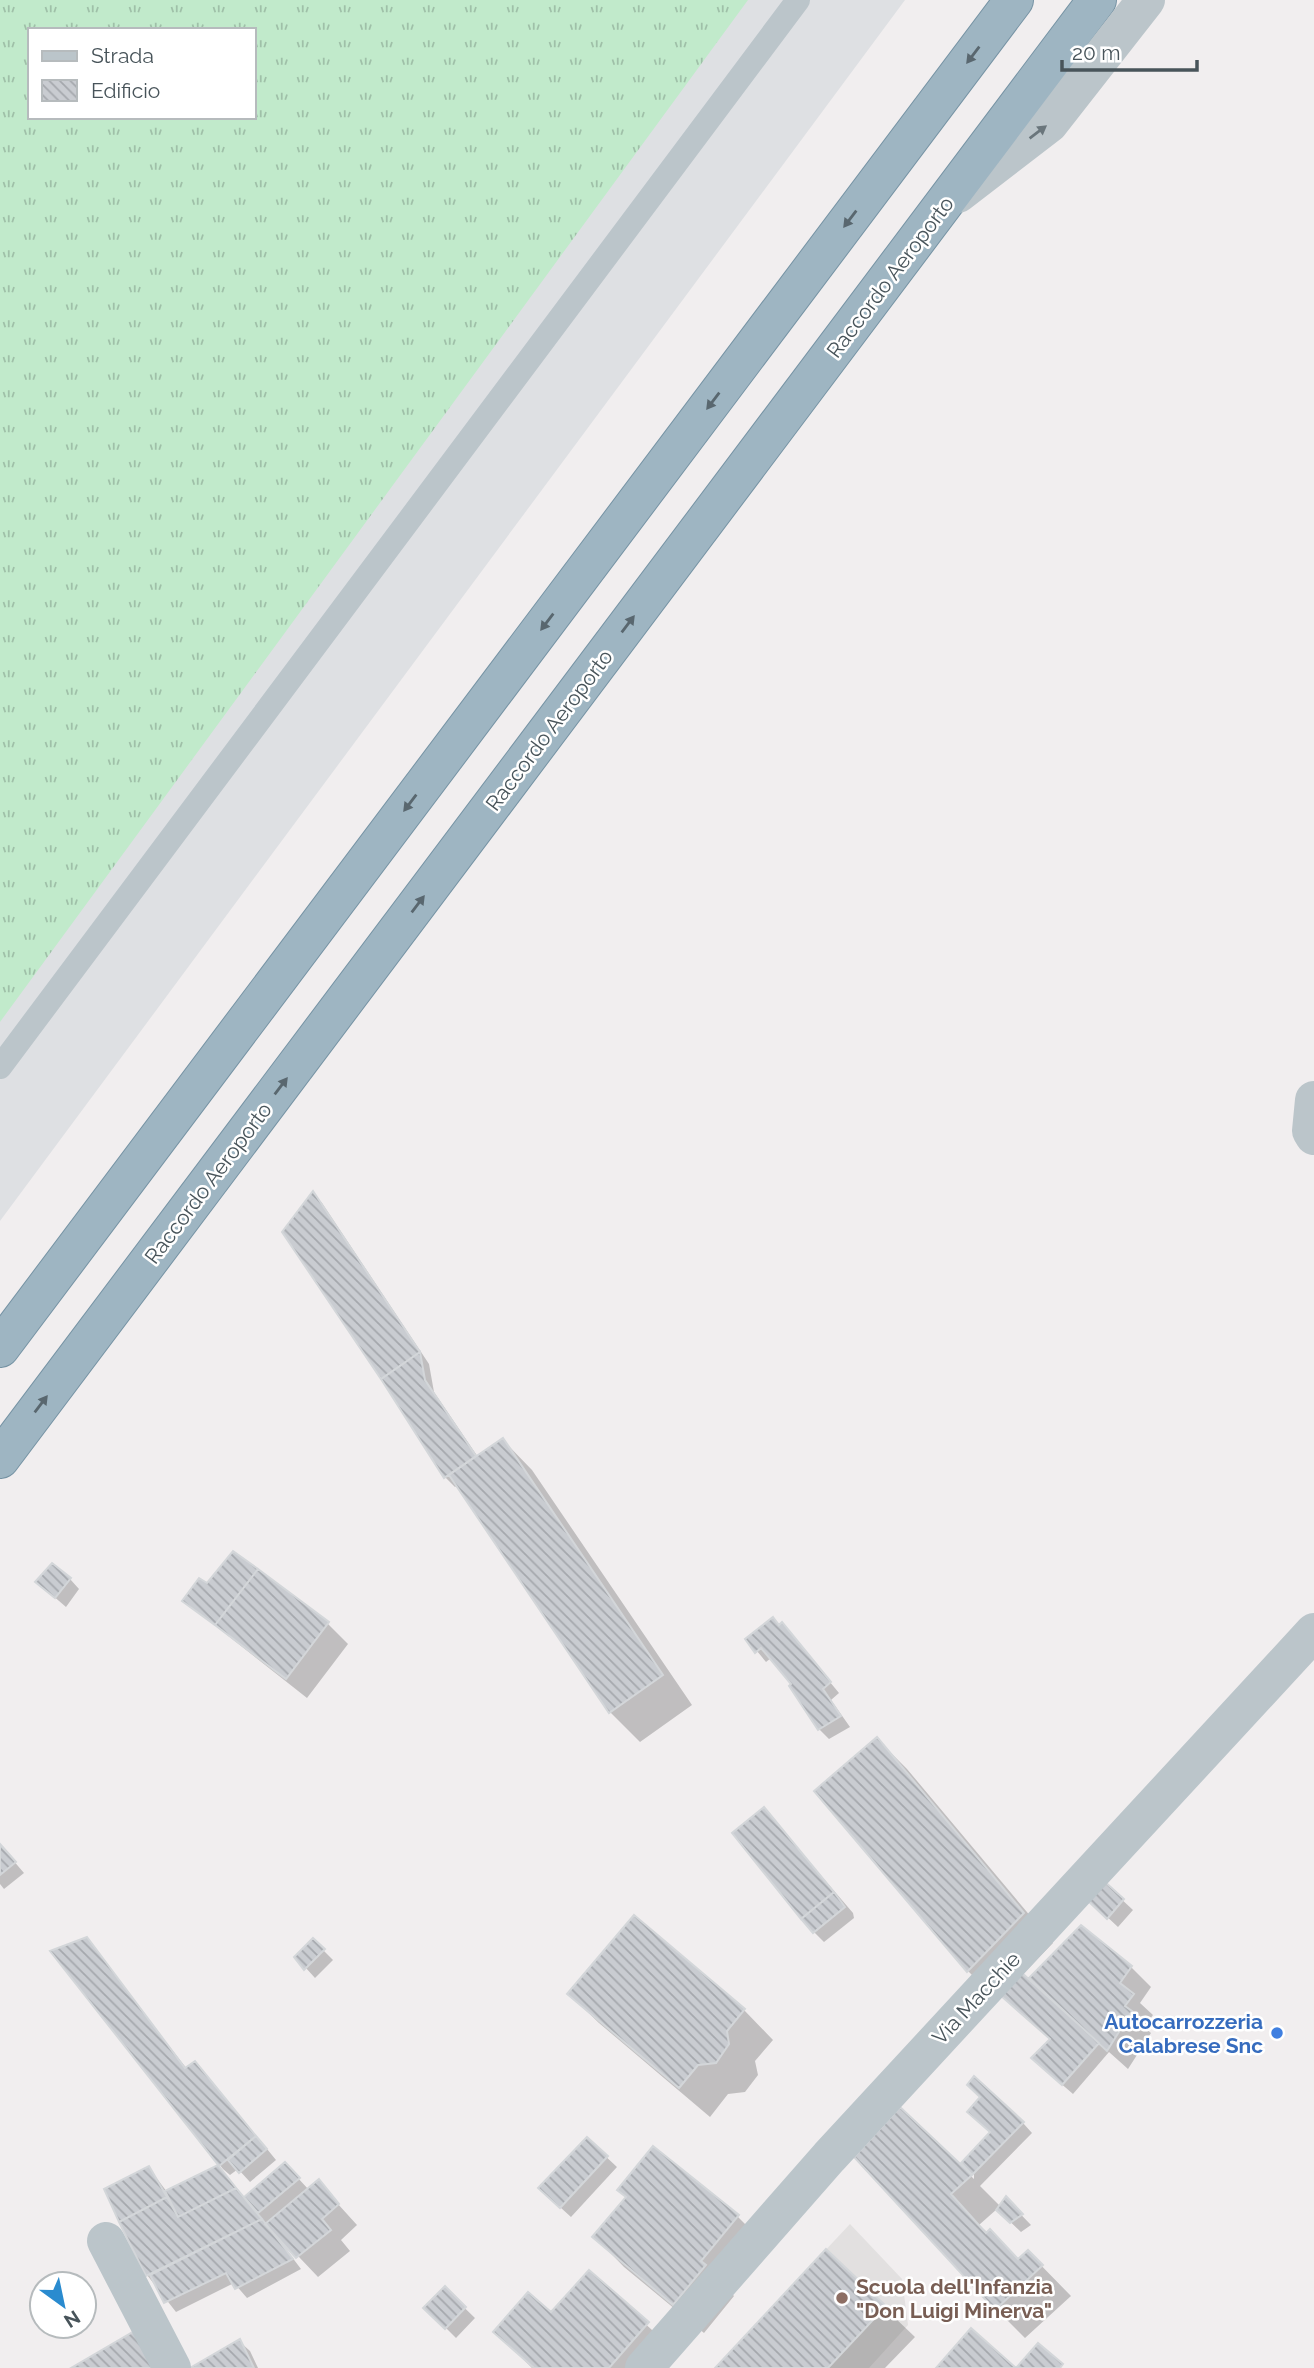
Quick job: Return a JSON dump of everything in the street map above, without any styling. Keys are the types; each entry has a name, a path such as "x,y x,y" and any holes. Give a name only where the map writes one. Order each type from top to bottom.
{"highway":[{"path":"0,1348 1014,0"},
{"name":"Raccordo Aeroporto","path":"0,1459 1097,0"}],"street":[{"path":"945,203 1049,124 1146,0"},
{"path":"1314,1100 1311,1131 1314,1136"},
{"name":"Via Macchie","path":"644,2368 829,2157 1314,1632"},
{"path":"106,2241 172,2368"}],"lane":[{"path":"0,1067 798,0"}],"shaded area":[{"path":"0,0 905,0 0,1221"},
{"name":"Scuola dell'Infanzia \"Don Luigi Minerva\"","path":"850,2224 902,2279 908,2325 869,2368 715,2368"}],"green space":[{"path":"0,0 748,0 0,1022"}],"building":[{"path":"313,1191 420,1352 381,1379 282,1232"},
{"path":"420,1352 425,1380 476,1456 444,1478 381,1379"},
{"path":"503,1438 663,1675 609,1713 449,1475"},
{"path":"233,1551 258,1569 215,1625 182,1601 199,1578 207,1583"},
{"path":"52,1563 71,1578 55,1598 35,1582"},
{"path":"258,1569 329,1622 286,1679 215,1625"},
{"path":"773,1617 779,1625 782,1622 831,1682 823,1689 841,1716 818,1730 789,1686 791,1684 761,1648 755,1653 745,1639"},
{"path":"877,1737 1024,1913 967,1972 814,1791"},
{"path":"764,1807 834,1892 801,1919 732,1833"},
{"path":"0,1844 16,1862 0,1875"},
{"path":"1104,1881 1124,1899 1107,1919 1087,1900"},
{"path":"834,1892 845,1907 813,1933 801,1919"},
{"path":"634,1915 745,2009 727,2031 729,2044 716,2063 698,2065 679,2088 567,1994"},
{"path":"1081,1925 1132,1966 1120,1983 1134,1994 1125,2006 1132,2011 1107,2051 1029,1978"},
{"path":"87,1937 185,2068 195,2061 256,2136 219,2166 50,1951"},
{"path":"313,1938 325,1949 304,1970 294,1957"},
{"path":"1021,1972 1099,2043 1062,2085 1031,2058 1050,2039 1000,1995"},
{"path":"974,2076 1024,2122 972,2175 961,2163 990,2132 967,2112 980,2097 967,2085"},
{"path":"900,2107 972,2175 951,2194 986,2233 990,2229 1018,2259 1028,2250 1043,2265 995,2310 854,2157"},
{"path":"256,2136 267,2149 239,2173 228,2160"},
{"path":"587,2137 608,2156 560,2208 538,2188"},
{"path":"653,2146 739,2215 701,2261 706,2265 673,2305 592,2237 626,2197 617,2190"},
{"path":"285,2162 300,2178 258,2213 244,2197"},
{"path":"218,2165 236,2188 178,2217 165,2191"},
{"path":"149,2166 167,2197 119,2222 104,2189"},
{"path":"319,2179 339,2204 322,2219 331,2230 296,2258 265,2224"},
{"path":"236,2188 262,2219 146,2276 119,2222 167,2197 178,2217"},
{"path":"1006,2196 1023,2214 1010,2223 996,2210"},
{"path":"262,2219 293,2259 235,2289 226,2273 164,2303 150,2275"},
{"name":"Scuola dell'Infanzia \"Don Luigi Minerva\"","path":"826,2249 886,2306 828,2368 715,2368"},
{"path":"589,2270 649,2322 609,2368 534,2368 493,2332 528,2292 551,2312"},
{"path":"445,2286 466,2307 445,2329 423,2308"},
{"path":"971,2328 1016,2368 936,2368"},
{"path":"138,2329 159,2368 71,2368"},
{"path":"240,2339 254,2368 190,2368"},
{"path":"1038,2343 1063,2364 1060,2368 1016,2368"}],"place":[{"name":"Autocarrozzeria Calabrese Snc","path":"1277,2033"},
{"name":"Scuola dell'Infanzia \"Don Luigi Minerva\"","path":"842,2298"}]}
